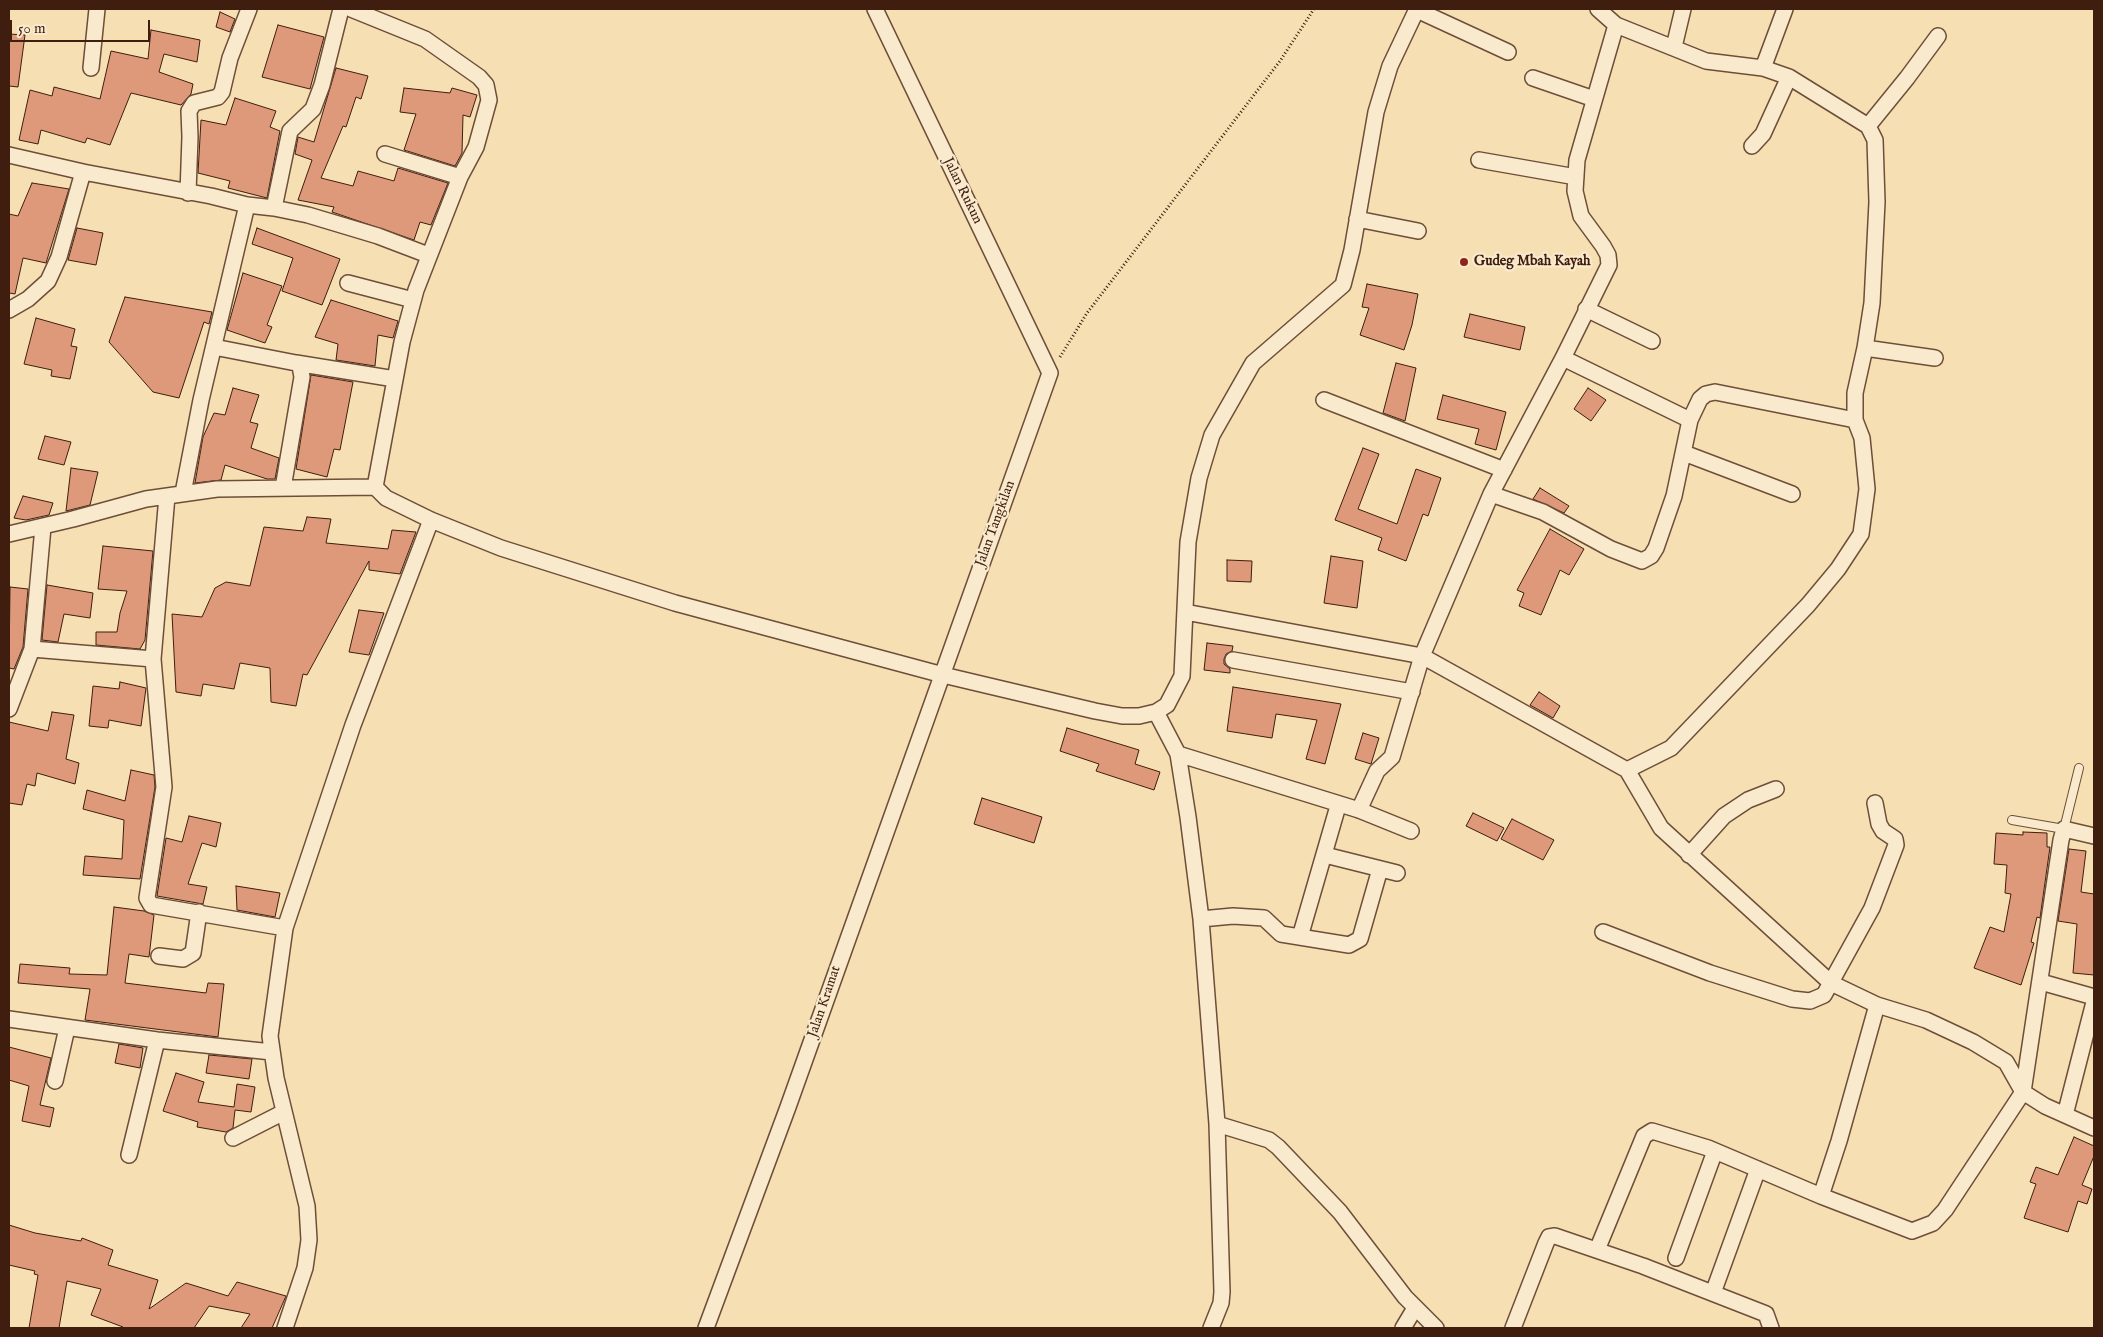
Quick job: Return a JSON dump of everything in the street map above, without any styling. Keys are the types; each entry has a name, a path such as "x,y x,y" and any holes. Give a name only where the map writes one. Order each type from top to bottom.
{"street":[{"path":"91,68 97,9"},
{"path":"188,193 189,110 194,103 218,97 222,92 230,58 249,9"},
{"path":"274,208 290,131 313,109 322,84 341,9"},
{"path":"351,9 425,39 479,77 486,85 489,100 476,146 460,177 428,255 413,300 395,378 375,487"},
{"name":"Jalan Rukun","path":"875,9 1050,373"},
{"path":"9,534 43,527 146,499 184,493 217,489 375,487 386,498 431,520 502,548 675,603 942,675 1122,716 1139,716 1156,712 1167,705 1182,676 1188,542 1194,507 1212,435 1253,363 1343,285 1376,112 1390,66 1417,9 1508,52"},
{"path":"1598,9 1616,25 1706,61 1763,68 1789,77 1868,126 1875,140 1877,202 1872,303 1855,393 1855,420 1862,438 1867,489 1861,534 1838,569 1808,605 1671,748 1627,770"},
{"path":"1674,47 1683,9"},
{"path":"1763,68 1785,9"},
{"path":"1359,810 1377,770 1392,756 1422,656 1491,494 1563,358 1609,265 1606,250 1581,216 1575,191 1577,160 1616,25"},
{"path":"1868,126 1938,36"},
{"path":"1752,146 1763,134 1789,77"},
{"path":"1533,78 1594,99"},
{"path":"385,154 460,177"},
{"path":"9,155 248,205 274,208 378,236 428,255"},
{"path":"1479,160 1576,177"},
{"path":"9,310 28,299 48,281 58,256 83,172"},
{"path":"184,493 201,400 248,205"},
{"path":"1357,219 1418,230"},
{"path":"348,283 413,300"},
{"path":"1586,309 1652,341"},
{"path":"214,347 395,378"},
{"path":"1865,348 1935,358"},
{"path":"1563,358 1690,420"},
{"path":"283,488 302,377 300,366 296,362"},
{"name":"Jalan Tangkilan","path":"942,675 1050,373"},
{"path":"1491,494 1543,512 1612,549 1642,561 1651,556 1656,548 1674,496 1690,420 1700,399 1706,394 1715,392 1855,420"},
{"path":"1324,400 1504,470"},
{"path":"1684,453 1792,494"},
{"path":"167,496 153,659 164,787 148,898 151,906 199,912 285,928"},
{"path":"285,1328 304,1268 309,1240 307,1206 284,1112 270,1036 285,928 353,725 431,520"},
{"path":"9,709 32,649 43,527"},
{"path":"1185,612 1422,656 1627,770 1661,828 1831,983 1877,1006 1926,1020 1973,1042 2006,1062 2023,1092 2045,1106 2094,1128"},
{"path":"32,649 153,659"},
{"path":"1233,660 1412,692"},
{"name":"Jalan Kramat","path":"706,1328 788,1107 942,675"},
{"path":"1156,712 1178,754 1201,919 1217,1124 1222,1292 1221,1303 1211,1328"},
{"path":"1178,754 1338,806 1359,810 1411,831"},
{"path":"1689,855 1724,816 1748,800 1776,789"},
{"path":"1603,932 1710,973 1792,999 1810,1001 1824,995 1872,908 1896,845 1895,839 1883,831 1879,824 1875,803"},
{"path":"1300,937 1338,806"},
{"path":"1597,1250 1644,1136 1652,1131 1665,1133 1714,1151 1821,1196 1912,1230 1933,1223 1945,1210 2023,1092 2058,850 2064,829 2094,836"},
{"path":"1325,855 1397,873"},
{"path":"1201,919 1232,916 1264,918 1281,934 1349,945 1356,943 1360,939 1380,869"},
{"path":"159,956 183,959 193,953 199,912"},
{"path":"2040,982 2094,996"},
{"path":"2065,1115 2094,1002"},
{"path":"1821,1196 1840,1141 1877,1006"},
{"path":"9,1019 157,1040 272,1052"},
{"path":"55,1081 67,1028"},
{"path":"129,1155 157,1040"},
{"path":"232,1138 284,1112"},
{"path":"1217,1124 1274,1144 1340,1212 1415,1308 1436,1328"},
{"path":"1676,1258 1714,1151"},
{"path":"1713,1293 1758,1169"},
{"path":"1514,1328 1549,1237 1554,1236 1597,1250 1766,1314 1771,1328"},
{"path":"1403,1328 1415,1308"}],"lane":[{"path":"2012,820 2064,829 2079,768"}],"path":[{"path":"1050,373 1087,313 1280,61 1314,9"}],"building":[{"path":"220,12 235,19 230,32 216,27"},
{"path":"278,25 324,37 310,89 262,77"},
{"path":"151,30 200,40 197,62 164,54 159,72 193,84 191,94 181,105 131,93 110,145 87,138 85,143 41,130 38,144 19,140 30,90 52,96 54,87 100,99 111,51 148,59"},
{"path":"9,34 25,35 18,87 9,86"},
{"path":"336,68 368,76 361,99 356,97 346,127 343,126 321,178 353,186 358,171 394,181 398,168 448,183 431,225 420,222 414,240 332,212 334,207 298,200 312,160 295,154 298,137 314,142"},
{"path":"404,88 450,93 452,88 477,95 470,117 463,115 462,153 455,166 404,150 416,114 400,112"},
{"path":"235,98 276,111 270,127 280,131 267,198 228,188 230,181 198,173 201,120 226,125"},
{"path":"32,183 69,189 46,263 23,258 15,294 9,293 9,214 18,216"},
{"path":"77,228 103,233 96,265 68,260"},
{"path":"257,228 340,259 322,305 282,291 293,258 252,244"},
{"path":"243,273 282,286 267,325 272,327 265,343 227,330"},
{"path":"1367,284 1418,294 1412,325 1404,350 1360,335 1369,308 1362,307"},
{"path":"125,297 212,312 209,324 204,322 179,398 153,392 109,342"},
{"path":"331,300 398,321 393,338 378,335 375,366 336,360 338,344 315,337"},
{"path":"1470,314 1525,327 1520,350 1464,337"},
{"path":"36,318 75,329 71,346 77,347 70,379 51,376 52,370 24,364"},
{"path":"1396,363 1416,368 1405,421 1383,413"},
{"path":"311,375 353,382 340,450 334,449 327,477 296,469"},
{"path":"233,388 259,395 250,422 258,424 251,448 279,458 275,479 267,479 225,465 221,480 195,483 203,437 214,413 225,415"},
{"path":"1588,388 1606,400 1591,421 1574,409"},
{"path":"1443,395 1506,412 1496,450 1475,444 1479,429 1437,419"},
{"path":"45,436 71,442 64,465 38,459"},
{"path":"1363,448 1379,454 1358,509 1397,524 1416,469 1441,478 1428,516 1423,514 1406,561 1378,550 1382,538 1335,520"},
{"path":"71,468 98,472 90,505 66,511"},
{"path":"1540,488 1569,506 1564,513 1533,499"},
{"path":"23,496 53,503 49,515 26,520 14,518"},
{"path":"307,517 331,519 326,543 388,549 392,530 416,532 400,574 369,570 369,561 307,675 303,674 296,706 271,702 270,668 240,663 234,689 203,684 201,696 176,692 172,614 202,617 215,588 226,582 250,586 264,527 303,531"},
{"path":"1550,529 1584,549 1569,575 1560,570 1541,615 1519,606 1524,593 1517,590"},
{"path":"103,546 153,551 145,640 140,649 96,645 96,632 117,632 120,613 127,591 98,589"},
{"path":"1331,556 1363,561 1357,608 1324,603"},
{"path":"1227,560 1252,561 1251,582 1227,581"},
{"path":"47,585 93,593 90,618 64,614 58,642 42,640"},
{"path":"10,587 28,589 23,647 14,669 9,668"},
{"path":"359,610 384,613 369,655 349,652"},
{"path":"1207,643 1233,646 1232,651 1226,654 1224,659 1224,664 1230,669 1230,673 1204,670"},
{"path":"120,682 146,688 141,726 109,720 108,728 89,726 93,686 119,689"},
{"path":"1233,687 1341,704 1325,764 1306,759 1317,720 1276,714 1272,738 1227,731"},
{"path":"1539,692 1560,706 1553,718 1530,705"},
{"path":"52,712 74,715 66,759 79,763 75,784 37,773 35,786 27,784 22,805 9,803 9,722 48,731"},
{"path":"1067,728 1139,750 1135,764 1160,772 1154,790 1096,771 1099,764 1060,751"},
{"path":"1363,733 1379,738 1371,764 1355,759"},
{"path":"131,770 154,775 155,787 140,879 83,875 85,856 122,859 124,820 83,809 87,790 125,801"},
{"path":"982,798 1042,817 1034,843 974,824"},
{"path":"1473,813 1504,828 1497,841 1466,826"},
{"path":"189,816 221,823 216,847 202,843 188,884 207,887 203,904 157,896 166,838 182,842"},
{"path":"1512,819 1554,840 1543,860 1501,839"},
{"path":"2023,832 2047,833 2047,847 2050,847 2040,918 2037,917 2031,942 2034,943 2021,985 1974,968 1990,927 2004,932 2011,894 2005,893 2007,865 1994,864 1996,833 2023,835"},
{"path":"2069,849 2086,851 2081,892 2094,894 2094,975 2073,973 2077,924 2058,921"},
{"path":"236,886 280,893 275,917 237,910"},
{"path":"114,907 144,911 154,915 149,957 129,954 125,983 206,993 208,983 224,984 218,1037 85,1020 90,989 18,983 20,964 70,968 69,974 107,975"},
{"path":"119,1044 143,1048 140,1068 115,1063"},
{"path":"9,1047 51,1058 40,1105 54,1108 50,1127 22,1121 29,1086 9,1080"},
{"path":"209,1055 252,1059 249,1079 206,1073"},
{"path":"176,1073 204,1082 198,1102 234,1107 237,1084 255,1087 251,1112 235,1110 233,1128 226,1132 197,1127 198,1122 163,1111"},
{"path":"2074,1137 2094,1146 2094,1156 2082,1185 2092,1189 2087,1204 2078,1201 2068,1232 2024,1218 2036,1184 2030,1182 2036,1167 2058,1175"},
{"path":"9,1225 35,1233 81,1241 82,1238 113,1250 108,1265 158,1280 149,1309 186,1283 228,1296 237,1282 286,1296 272,1328 241,1328 250,1314 209,1306 194,1328 121,1328 123,1327 91,1315 101,1289 67,1281 59,1328 29,1328 38,1275 34,1274 35,1271 9,1265"}],"place":[{"name":"Gudeg Mbah Kayah","path":"1464,262"}]}
